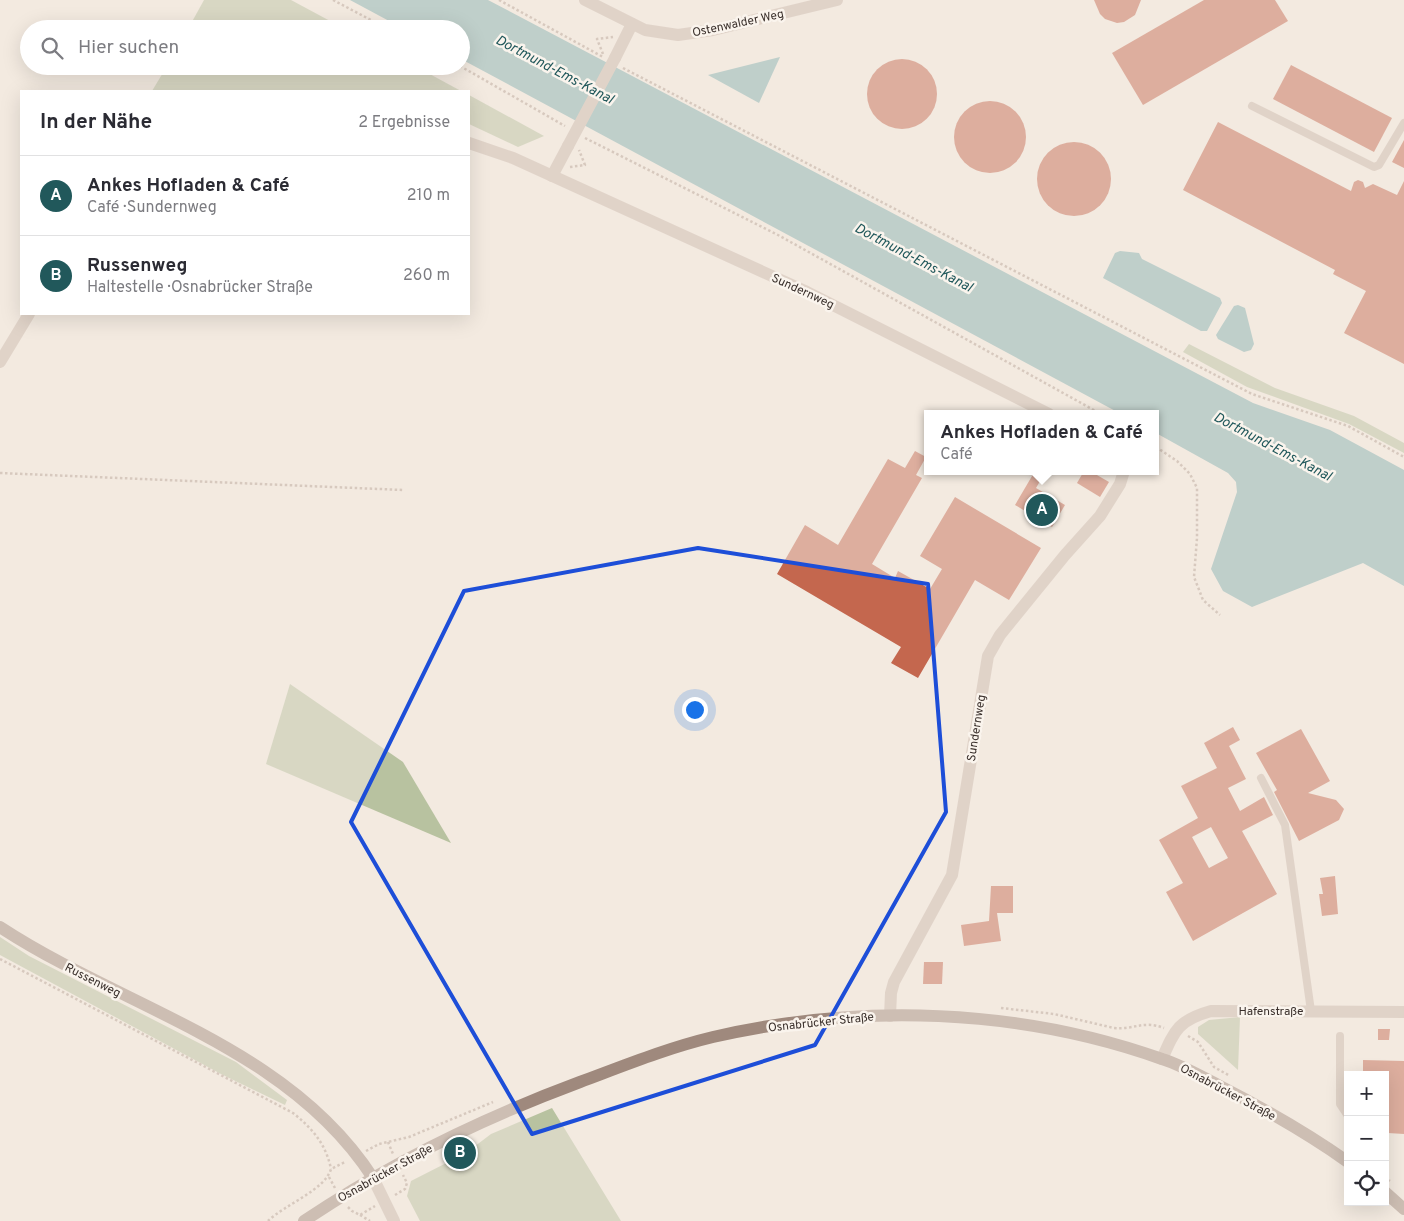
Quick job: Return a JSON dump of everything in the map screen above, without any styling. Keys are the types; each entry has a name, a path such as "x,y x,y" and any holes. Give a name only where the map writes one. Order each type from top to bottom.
{"main road":[{"name":"Russenweg","path":"0,927 33,949 240,1055 274,1076 337,1129 373,1178"},
{"name":"Osnabrücker Straße","path":"304,1221 373,1178 494,1116 666,1051 712,1038 785,1024 846,1017 968,1018 1025,1024 1101,1040 1162,1059 1248,1100 1320,1142 1347,1161"},
{"path":"1389,1196 1404,1209"}],"street":[{"name":"Ostenwalder Weg","path":"585,0 632,24 662,34 695,33 837,0"},
{"path":"470,143 514,158 552,176 573,146 632,24"},
{"name":"Sundernweg","path":"552,176 807,292 1042,410"},
{"path":"0,362 28,315"},
{"name":"Sundernweg","path":"890,1016 890,993 894,982 952,875 990,650 1065,555 1100,516 1120,484 1123,475"},
{"name":"Hafenstraße","path":"1174,1031 1192,1017 1211,1011 1404,1012"},
{"path":"1162,1059 1174,1031"},
{"path":"373,1178 394,1221"}],"lane":[{"path":"1252,106 1374,168 1379,165 1404,123"},
{"path":"1261,778 1285,825 1311,1011"},
{"path":"1340,1036 1340,1104 1344,1110"}],"path":[{"path":"333,0 371,20"},
{"path":"499,0 1252,394 1348,426 1404,457"},
{"path":"614,37 597,40 614,61"},
{"path":"470,72 566,127"},
{"path":"581,142 584,137 778,235 1094,410"},
{"path":"570,168 585,165 573,146"},
{"path":"1159,449 1177,461 1190,474 1196,488 1197,538 1194,577 1203,600 1220,615"},
{"path":"0,472 403,490"},
{"path":"0,959 293,1113 313,1129 329,1159 331,1169"},
{"path":"1174,1031 1198,1042 1214,1067 1238,1080"},
{"path":"360,1214 370,1221"}],"highlighted area":[{"path":"698,548 928,584 946,812 815,1045 532,1134 351,822 464,591"}],"green space":[{"path":"204,0 291,0 328,20 193,20"},
{"path":"162,75 432,75 459,90 153,90"},
{"path":"470,96 544,136 518,147 470,124"},
{"path":"1189,344 1275,388 1354,416 1404,443 1404,453 1349,424 1247,387 1183,352"},
{"path":"290,684 403,762 451,843 266,764"},
{"path":"0,937 29,956 236,1062 287,1100 285,1105 221,1074 0,955"},
{"path":"1240,1017 1238,1070 1198,1034 1198,1027 1209,1020"},
{"path":"552,1108 621,1221 420,1221 407,1196 411,1181 466,1153 491,1134"}],"water":[{"name":"Dortmund-Ems-Kanal","path":"350,0 488,0 1253,403 1330,430 1404,470 1404,586 1363,563 1252,607 1223,591 1211,569 1237,492 1236,482 1228,473 1159,435 1159,410 1114,410 470,64 470,20 387,20"},
{"path":"780,57 759,103 708,75"},
{"path":"1120,251 1139,253 1142,259 1220,298 1222,303 1207,331 1201,331 1103,278 1115,253"},
{"path":"1238,305 1245,308 1254,344 1251,350 1244,352 1218,339 1216,335 1234,306"}],"building":[{"path":"1094,0 1141,0 1135,15 1124,22 1117,23 1105,19 1100,14"},
{"path":"1204,0 1275,0 1288,21 1143,105 1112,53"},
{"path":"909,59 922,65 931,74 935,80 937,94 935,108 927,119 916,127 895,129 888,127 877,119 869,108 867,87 869,80 877,69 888,61"},
{"path":"1291,65 1392,118 1374,152 1273,99"},
{"path":"983,101 997,101 1016,111 1026,130 1026,144 1016,163 997,173 983,173 964,163 954,144 954,130 964,111"},
{"path":"1218,122 1351,191 1354,182 1358,180 1363,182 1365,188 1373,184 1397,195 1404,181 1404,364 1344,333 1366,291 1333,274 1335,270 1183,190"},
{"path":"1404,140 1404,168 1392,162"},
{"path":"1074,142 1088,145 1100,153 1108,165 1111,179 1108,193 1100,205 1088,213 1074,216 1060,213 1048,205 1040,193 1037,179 1040,165 1048,153 1060,145"},
{"path":"915,451 924,456 924,461 916,475 922,478 872,564 895,578 898,571 930,589 942,569 920,556 955,497 1041,548 1009,600 975,580 918,678 891,663 901,647 777,574 805,525 838,545 888,459 905,468"},
{"path":"1033,475 1044,475 1036,488 1065,505 1052,527 1015,505"},
{"path":"1082,475 1097,475 1109,482 1100,497 1077,483"},
{"path":"1233,727 1240,740 1229,746 1246,779 1228,788 1240,811 1264,797 1273,815 1242,831 1277,894 1193,941 1166,892 1183,883 1159,840 1198,818 1181,786 1217,768 1204,743","holes":["1211,827 1228,858 1209,868 1192,837"]},
{"path":"1301,729 1330,781 1308,793 1336,800 1344,809 1339,820 1299,841 1274,792 1277,790 1256,753"},
{"path":"1335,876 1338,914 1322,916 1319,894 1323,894 1320,878"},
{"path":"991,886 1013,886 1013,913 997,913 1001,941 964,946 961,925 989,921"},
{"path":"924,962 943,962 942,984 923,984"},
{"path":"1378,1029 1390,1029 1389,1040 1378,1040"},
{"path":"1363,1060 1404,1061 1404,1134 1389,1133 1389,1071 1363,1071"}],"place":[{"name":"Ankes Hofladen & Café","path":"1042,510"},
{"name":"Russenweg","path":"460,1153"}]}
